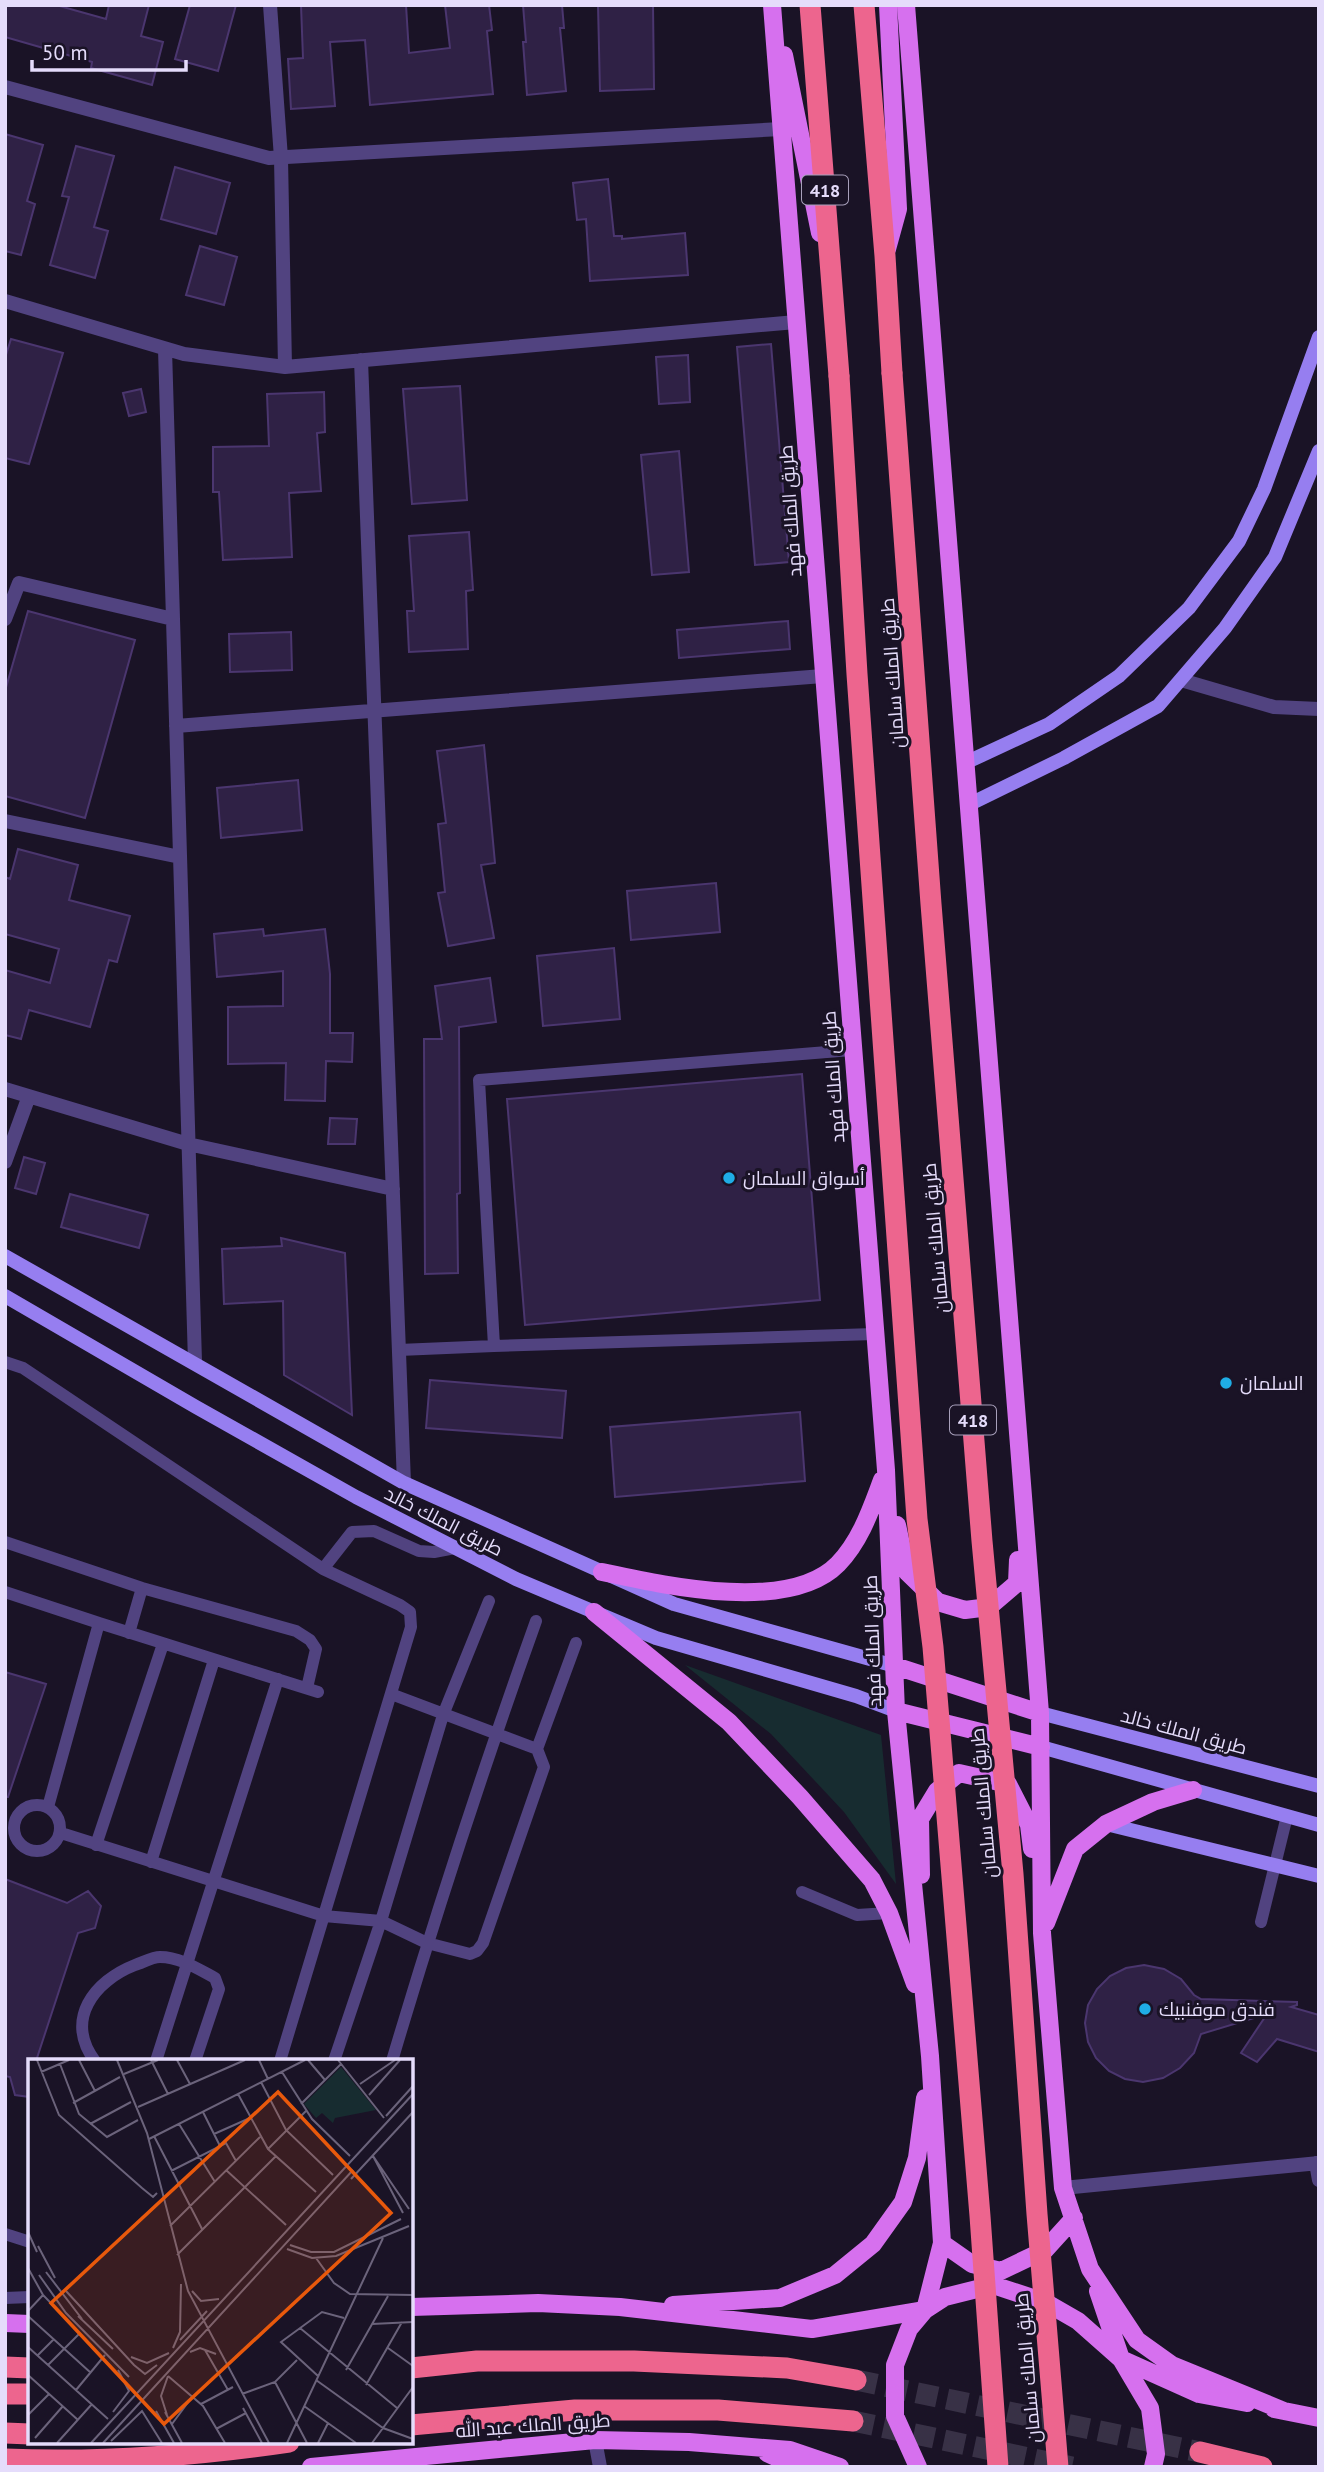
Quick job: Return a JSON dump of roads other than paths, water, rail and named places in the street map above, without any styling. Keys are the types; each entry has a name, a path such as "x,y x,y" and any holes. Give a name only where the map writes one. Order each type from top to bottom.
{"highway":[{"name":"طريق الملك سلمان","path":"810,5 839,376 857,674 917,1519 933,1647 998,2467"},
{"name":"طريق الملك سلمان","path":"864,5 886,256 892,373 934,932 981,1527 1013,1874 1058,2467"},
{"path":"413,2368 477,2361 634,2361 787,2368 856,2380"},
{"path":"5,2367 28,2368"},
{"path":"5,2394 28,2394"},
{"name":"طريق الملك عبد الله","path":"413,2425 575,2410 718,2410 853,2421"},
{"path":"5,2433 28,2434"},
{"path":"5,2459 113,2460 221,2452 275,2444"},
{"path":"1200,2452 1262,2467"}],"main road":[{"path":"886,256 898,209 888,5"},
{"path":"906,5 1040,1713 1042,1933"},
{"path":"772,11 789,71 834,306"},
{"name":"طريق الملك فهد","path":"772,11 886,1473 896,1711 923,2009 930,2056 942,2243 925,2310"},
{"path":"965,763 1049,724 1119,676 1189,607 1239,541 1264,489 1319,337"},
{"path":"968,805 1064,758 1158,706 1225,628 1275,557 1319,451"},
{"name":"طريق الملك خالد","path":"5,1256 404,1483 674,1604 895,1667"},
{"name":"طريق الملك خالد","path":"5,1296 356,1497 516,1579 656,1638 856,1696 896,1711"},
{"path":"886,1473 907,1572 938,1602 965,1610 989,1607 1017,1583 1020,1470"},
{"path":"601,1572 678,1588 741,1593 805,1586 837,1565 864,1527 886,1473"},
{"path":"594,1612 729,1721 872,1880 889,1913 923,2009"},
{"path":"895,1667 1040,1713"},
{"path":"896,1711 1041,1747 1319,1825"},
{"name":"طريق الملك خالد","path":"1040,1713 1319,1786"},
{"path":"923,2009 920,1819 937,1791 958,1773 1007,1784 1029,1825 1042,1933 1063,2188 1121,2359 1150,2408 1156,2454 1153,2467"},
{"path":"1042,1933 1075,1849 1106,1825 1153,1802 1193,1790"},
{"path":"1106,1825 1319,1876"},
{"path":"620,2307 780,2298 835,2275 873,2244 903,2202 917,2158 930,2056"},
{"path":"942,2243 972,2263 1000,2271 1045,2250 1074,2218"},
{"path":"1090,2269 1137,2340 1172,2365 1284,2410"},
{"path":"918,2467 895,2416 895,2365 909,2329 925,2310 945,2297 993,2285 1045,2302 1078,2321 1121,2359 1199,2394 1319,2418"},
{"path":"413,2307 538,2303 620,2307 812,2329 925,2310"},
{"path":"5,2323 28,2324"},
{"name":"طريق الملك عبد الله","path":"323,2466 596,2440 790,2450 840,2467"},
{"path":"754,2447 797,2467"}],"street":[{"path":"270,5 281,158 285,367"},
{"path":"5,87 269,158 781,129"},
{"path":"5,301 184,354 285,367 796,322"},
{"path":"165,349 194,1362"},
{"path":"361,360 404,1483"},
{"path":"5,619 19,583 173,619"},
{"path":"176,726 823,676"},
{"path":"1181,680 1273,708 1319,709"},
{"path":"5,821 180,857"},
{"path":"5,1089 188,1144 393,1189"},
{"path":"5,1162 29,1096"},
{"path":"1063,2188 1317,2163 1319,2180"},
{"path":"596,2440 600,2467"}],"lane":[{"path":"494,1346 479,1080 852,1050"},
{"path":"399,1350 874,1334"},
{"path":"5,1362 23,1368 323,1569 410,1612 411,1627 281,2059"},
{"path":"323,1569 352,1532 374,1531 419,1551 434,1552 455,1548"},
{"path":"5,1542 142,1588 296,1631 310,1640 316,1648 312,1690 5,1592"},
{"path":"129,1633 142,1588"},
{"path":"335,2059 381,1921 443,1714 489,1601"},
{"path":"394,2059 427,1943 495,1733 536,1620"},
{"path":"48,1807 99,1623"},
{"path":"61,1833 324,1916 381,1921 427,1943 470,1954 477,1951 483,1943 544,1767 537,1749 576,1643"},
{"path":"96,1844 163,1644"},
{"path":"151,1862 214,1660"},
{"path":"157,2059 278,1679"},
{"path":"391,1694 537,1749"},
{"path":"27,1807 48,1807 61,1823 61,1833 56,1843 48,1850 37,1852 27,1850 19,1843 14,1834 14,1824 19,1814 27,1807"},
{"path":"1261,1922 1287,1816"},
{"path":"802,1892 857,1915 889,1913"},
{"path":"93,2059 86,2049 83,2025 87,2004 97,1988 121,1971 159,1956 187,1963 215,1978 219,1989 196,2059"},
{"path":"5,2234 28,2241"},
{"path":"5,2298 28,2297"}],"tunnel":[{"path":"856,2380 1200,2452"},
{"path":"853,2421 1072,2467"}],"place":[{"name":"أسواق السلمان","path":"729,1178"},
{"name":"السلمان","path":"1226,1383"},
{"name":"فندق موفنبيك","path":"1145,2009"}]}
